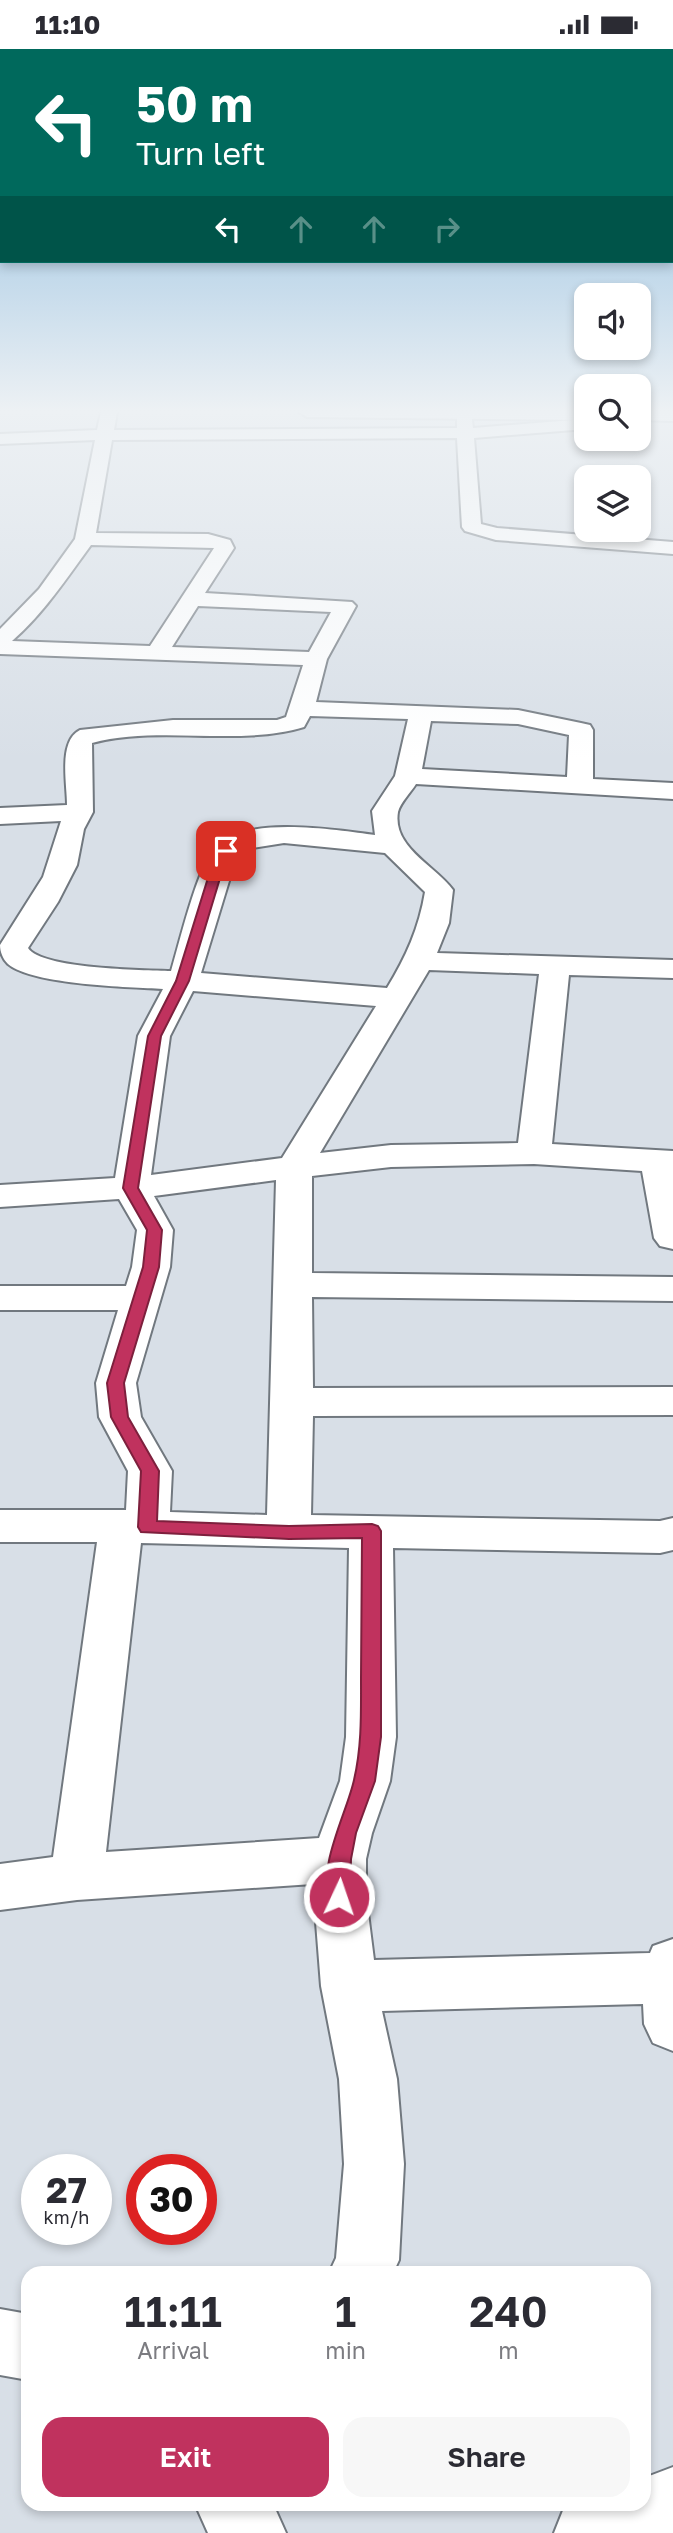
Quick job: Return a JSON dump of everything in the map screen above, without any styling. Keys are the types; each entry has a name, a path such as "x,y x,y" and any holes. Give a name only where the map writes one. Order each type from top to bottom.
{"street":[{"path":"0,641 46,593 85,539 87,528"},
{"path":"474,528 496,534 673,548"},
{"path":"85,539 208,540 223,544 224,548 158,651"},
{"path":"191,599 345,606 316,659 299,718 287,726 173,727 89,735 81,739 80,812 68,829 67,852 51,886 13,948 19,958 34,965 92,976 395,998"},
{"path":"0,641 316,659"},
{"path":"302,709 518,717 581,730 580,786"},
{"path":"289,1532 294,1167 419,961 433,923 439,890 393,846 387,831 385,811 408,776 421,714"},
{"path":"408,776 673,791"},
{"path":"0,816 80,812"},
{"path":"77,1877 134,1527 150,1471 120,1417 116,1383 151,1267 155,1230 131,1188 154,1036 183,981 218,865 226,851 262,837 285,835 393,846"},
{"path":"419,961 673,969"},
{"path":"534,1153 555,965"},
{"path":"0,1196 131,1188 391,1156 534,1153 665,1161 673,1238"},
{"path":"292,1285 673,1289"},
{"path":"0,1298 140,1298"},
{"path":"292,1402 673,1401"},
{"path":"0,1526 660,1537 673,1534"},
{"path":"364,2266 367,2260 374,2164 368,2078 349,1986 339,1897 341,1859 346,1833 365,1781 371,1737 372,1531"},
{"path":"0,1887 77,1877 341,1859"},
{"path":"349,1986 672,1989"},
{"path":"0,2341 21,2346"},
{"path":"651,2510 673,2502"},
{"path":"234,2511 251,2533"},
{"path":"589,2533 649,2511"}],"route":[{"path":"226,851 218,865 183,981 154,1036 131,1188 155,1230 151,1267 116,1383 116,1398 120,1417 150,1471 147,1527 289,1532 372,1531 371,1737 365,1781 346,1833 341,1859 339,1897"}]}
